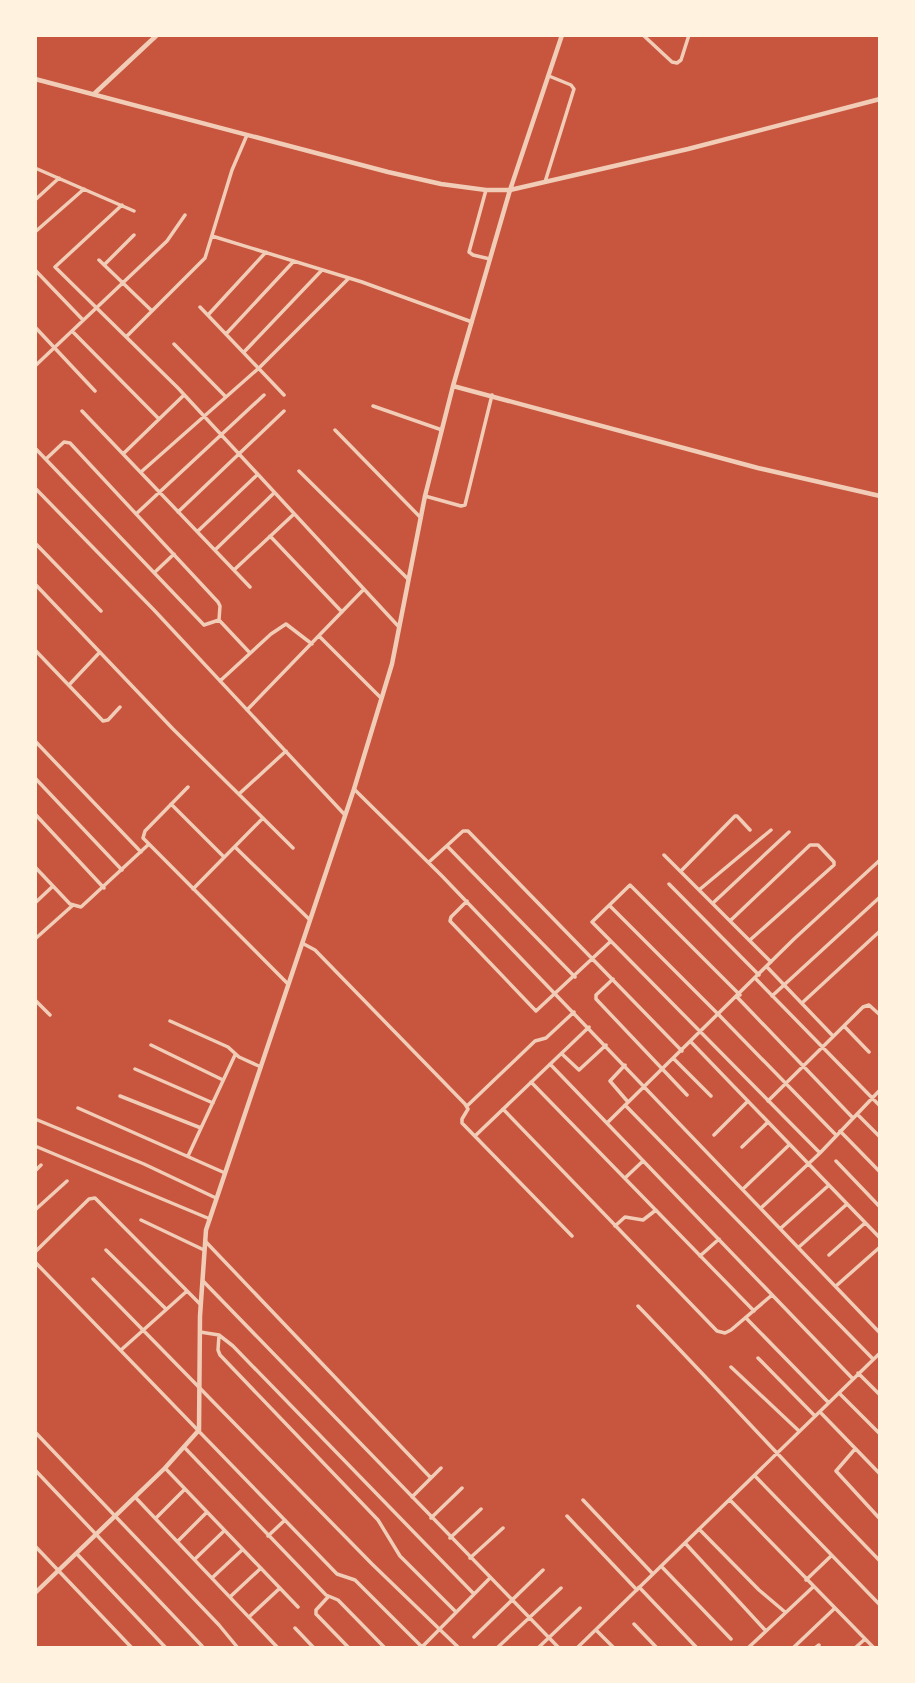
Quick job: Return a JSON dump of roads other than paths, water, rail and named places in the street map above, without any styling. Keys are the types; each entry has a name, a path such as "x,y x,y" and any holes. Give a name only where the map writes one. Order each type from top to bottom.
{"street":[{"path":"93,94 157,35"},
{"path":"36,1590 165,1468 199,1430 202,1280 210,1219 354,789 392,664 425,496 453,386 510,190 562,35"},
{"path":"643,35 672,62 677,63 681,60 689,35"},
{"path":"545,182 574,89 571,85 549,76"},
{"path":"35,79 388,172 441,184 486,190 510,190 688,149 880,99"},
{"path":"127,336 205,258 232,170 247,135"},
{"path":"35,168 134,211"},
{"path":"35,200 59,178"},
{"path":"35,232 84,189"},
{"path":"486,190 469,253 490,259"},
{"path":"122,205 55,265 57,270 184,395 399,627"},
{"path":"35,366 167,241 185,215"},
{"path":"104,265 134,235"},
{"path":"212,236 349,278 472,322"},
{"path":"208,315 265,252"},
{"path":"99,260 152,311"},
{"path":"226,334 294,261"},
{"path":"244,352 323,270"},
{"path":"35,271 83,320"},
{"path":"141,472 258,368 349,278"},
{"path":"200,307 284,395"},
{"path":"35,327 95,391"},
{"path":"72,331 159,419"},
{"path":"174,344 225,396"},
{"path":"453,386 758,468 880,496"},
{"path":"123,454 184,395"},
{"path":"136,514 264,395"},
{"path":"425,496 465,505 492,395"},
{"path":"373,406 442,430"},
{"path":"82,411 250,587"},
{"path":"178,512 284,411"},
{"path":"334,430 421,519"},
{"path":"46,459 64,442 70,443 218,602 219,620 250,653"},
{"path":"35,448 204,625 219,620"},
{"path":"299,471 408,579"},
{"path":"197,531 257,475"},
{"path":"35,488 345,815"},
{"path":"215,550 274,493"},
{"path":"234,570 293,514"},
{"path":"270,536 342,612"},
{"path":"35,543 102,611"},
{"path":"155,572 174,554"},
{"path":"35,584 293,848"},
{"path":"247,710 364,589"},
{"path":"220,681 286,624 312,644"},
{"path":"319,636 381,698"},
{"path":"35,650 103,721 108,720 120,708"},
{"path":"69,685 100,652"},
{"path":"35,741 141,852"},
{"path":"239,794 286,751"},
{"path":"35,778 122,870"},
{"path":"188,787 143,835 288,985"},
{"path":"354,789 589,1027 880,1333"},
{"path":"172,804 225,857"},
{"path":"35,814 104,888"},
{"path":"681,871 735,816 750,830"},
{"path":"193,889 263,818"},
{"path":"699,890 771,830"},
{"path":"429,862 463,831 468,831 682,1051"},
{"path":"713,903 789,832"},
{"path":"35,867 72,905 78,907 86,905 149,844"},
{"path":"730,921 810,845 815,844 826,854 834,865 750,940"},
{"path":"447,846 575,976"},
{"path":"234,847 310,920"},
{"path":"664,855 771,962"},
{"path":"607,1123 771,962 880,860"},
{"path":"670,884 772,996 880,1106"},
{"path":"820,1153 592,922 630,885 803,1066 880,1137"},
{"path":"35,903 53,886"},
{"path":"772,996 880,897"},
{"path":"467,901 450,921 536,1011 610,942"},
{"path":"35,939 72,905"},
{"path":"610,906 785,1084 880,1172"},
{"path":"802,1003 880,931"},
{"path":"303,943 314,950 467,1106"},
{"path":"767,967 834,1036"},
{"path":"613,979 596,995 596,999 687,1095"},
{"path":"35,1000 50,1015"},
{"path":"768,1101 866,1005 880,1015"},
{"path":"572,1236 461,1121 467,1106 535,1041 544,1040 574,1012"},
{"path":"170,1021 228,1047 235,1055 261,1068"},
{"path":"844,1026 869,1052"},
{"path":"475,1136 589,1027"},
{"path":"691,1042 880,1238"},
{"path":"151,1045 223,1080"},
{"path":"561,1054 579,1070 606,1045"},
{"path":"188,1156 235,1055"},
{"path":"674,1059 711,1096"},
{"path":"550,1064 853,1379"},
{"path":"625,1065 610,1081 627,1104 873,1359"},
{"path":"135,1069 213,1103"},
{"path":"531,1082 754,1311"},
{"path":"761,1208 820,1153 880,1090"},
{"path":"120,1096 201,1128"},
{"path":"714,1135 748,1101"},
{"path":"78,1108 225,1173"},
{"path":"503,1109 717,1331 725,1333 747,1319 772,1295"},
{"path":"35,1119 144,1164 217,1199"},
{"path":"741,1147 768,1122"},
{"path":"743,1189 790,1144"},
{"path":"35,1146 210,1219"},
{"path":"625,1178 643,1161"},
{"path":"836,1161 880,1207"},
{"path":"35,1171 41,1165"},
{"path":"35,1210 67,1181"},
{"path":"781,1229 829,1185"},
{"path":"35,1252 89,1199 95,1198 201,1305"},
{"path":"799,1248 847,1204"},
{"path":"615,1226 625,1217 643,1220 656,1210"},
{"path":"141,1220 204,1250"},
{"path":"830,1255 865,1223"},
{"path":"701,1256 719,1239"},
{"path":"205,1241 431,1478"},
{"path":"836,1286 880,1247"},
{"path":"106,1250 166,1310"},
{"path":"35,1262 337,1574 355,1580 422,1647 490,1578"},
{"path":"93,1279 372,1564 459,1648"},
{"path":"202,1280 559,1648"},
{"path":"121,1350 187,1291"},
{"path":"638,1306 776,1454 880,1560"},
{"path":"747,1319 829,1403"},
{"path":"200,1332 219,1335 233,1346 474,1594"},
{"path":"219,1335 220,1355 378,1520 400,1556 456,1612"},
{"path":"577,1648 880,1353"},
{"path":"758,1358 816,1416"},
{"path":"731,1367 799,1431"},
{"path":"858,1373 880,1395"},
{"path":"839,1393 880,1434"},
{"path":"820,1412 880,1475"},
{"path":"35,1432 238,1648"},
{"path":"184,1447 328,1597 338,1600 385,1648"},
{"path":"855,1449 836,1471 880,1519"},
{"path":"165,1468 298,1607"},
{"path":"412,1497 441,1468"},
{"path":"35,1470 202,1646"},
{"path":"755,1476 880,1605"},
{"path":"431,1518 462,1488"},
{"path":"156,1518 186,1489"},
{"path":"135,1497 278,1648"},
{"path":"583,1500 653,1574"},
{"path":"730,1500 874,1648"},
{"path":"450,1538 481,1509"},
{"path":"178,1541 207,1512"},
{"path":"567,1516 697,1648"},
{"path":"268,1536 285,1520"},
{"path":"470,1558 503,1528"},
{"path":"196,1559 225,1530"},
{"path":"699,1530 785,1612"},
{"path":"685,1543 766,1631"},
{"path":"35,1546 132,1648"},
{"path":"213,1577 243,1549"},
{"path":"77,1554 166,1648"},
{"path":"806,1580 831,1556"},
{"path":"661,1566 731,1639"},
{"path":"231,1596 261,1568"},
{"path":"474,1637 543,1570"},
{"path":"748,1648 813,1587"},
{"path":"250,1616 280,1588"},
{"path":"497,1648 561,1588"},
{"path":"328,1597 316,1610 316,1614 349,1648"},
{"path":"538,1648 580,1608"},
{"path":"793,1648 835,1608"},
{"path":"634,1624 657,1648"},
{"path":"295,1628 314,1648"},
{"path":"596,1630 614,1648"},
{"path":"855,1648 865,1639"}]}
